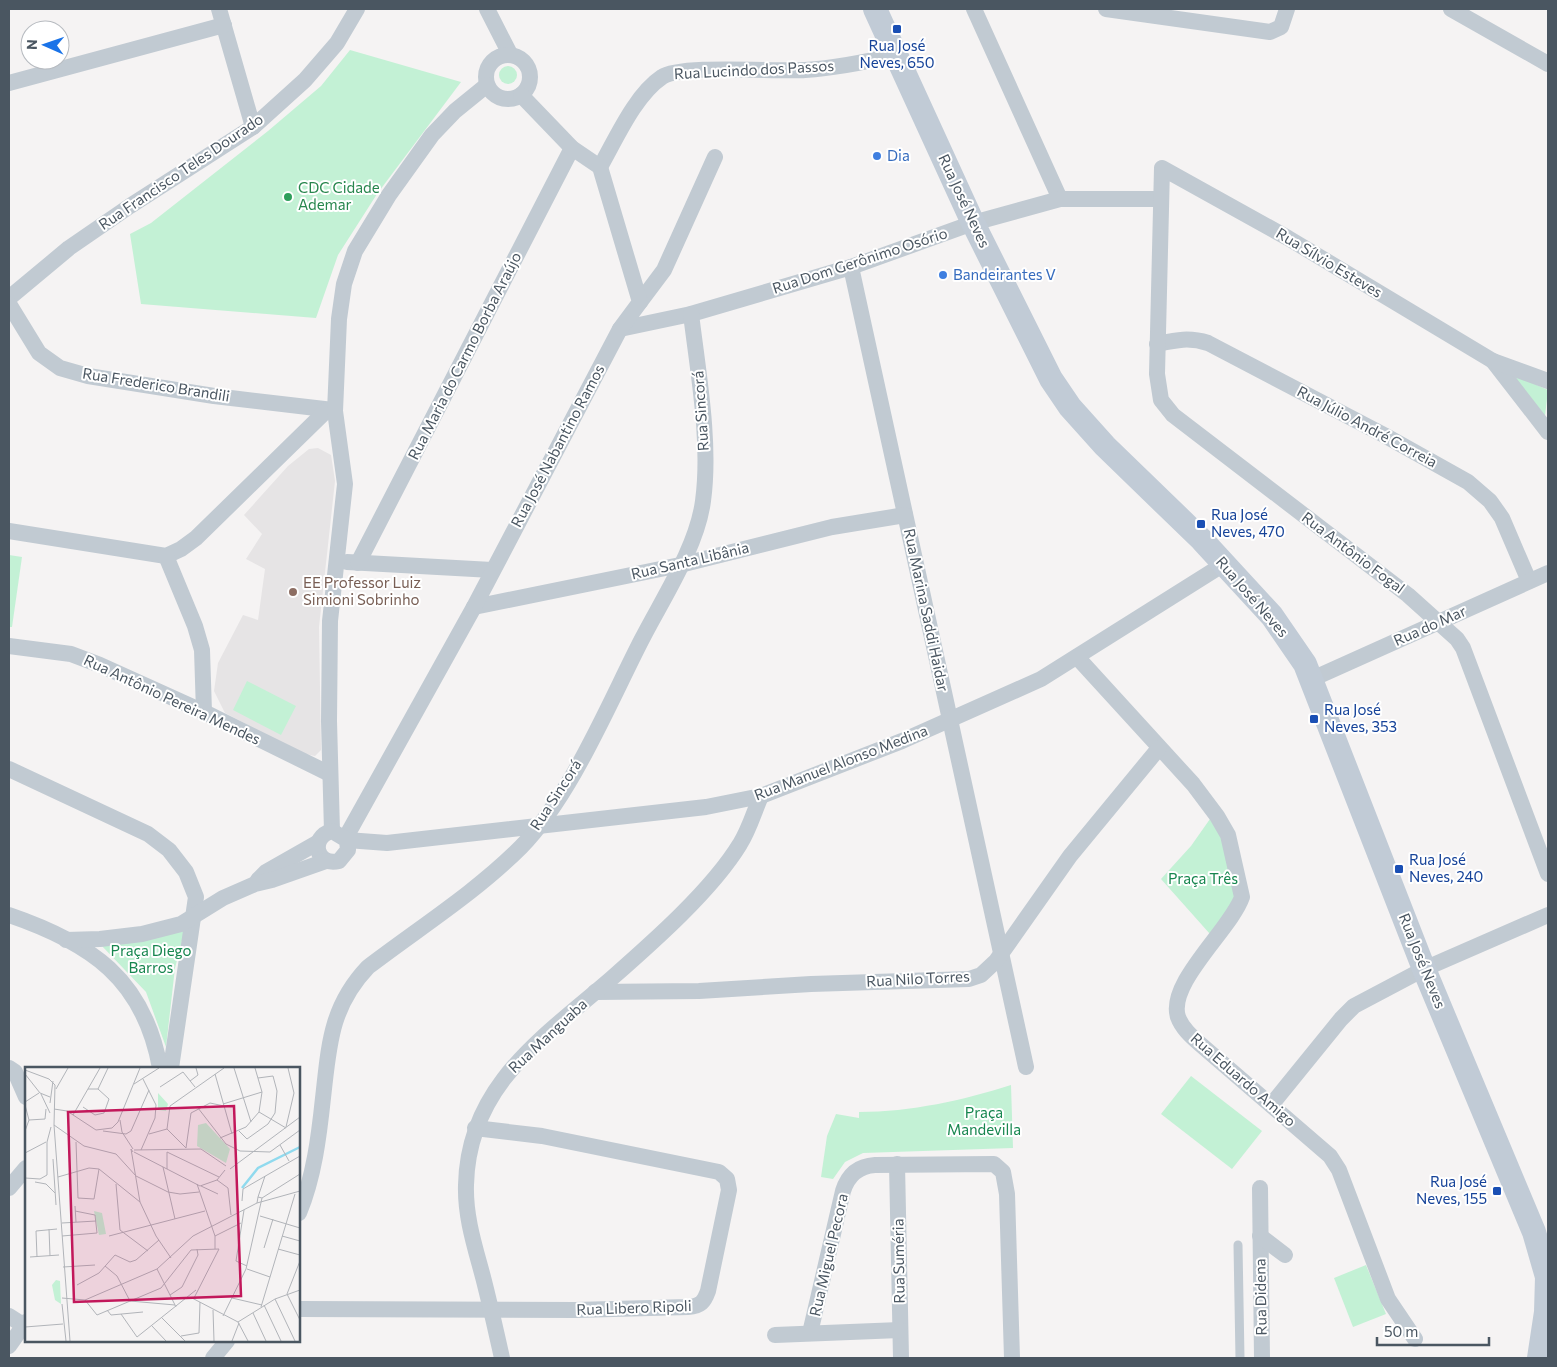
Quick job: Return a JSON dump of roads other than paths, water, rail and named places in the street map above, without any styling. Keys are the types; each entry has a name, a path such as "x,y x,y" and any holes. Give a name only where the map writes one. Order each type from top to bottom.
{"street":[{"path":"219,9 253,127"},
{"name":"Rua Francisco Teles Dourado","path":"9,298 77,243 130,206 253,127 305,80 337,43 356,9"},
{"path":"487,9 510,54"},
{"name":"Rua José Neves","path":"875,9 973,223 1051,379 1070,408 1105,446 1224,564 1285,633 1312,680 1424,969 1534,1232 1548,1277 1546,1312 1539,1358"},
{"path":"974,9 1060,199"},
{"path":"1106,9 1270,32 1281,27 1287,9"},
{"path":"1451,9 1548,64"},
{"path":"9,83 224,25"},
{"path":"502,54 510,54 524,61 530,75 526,90 521,95 506,99 498,97 487,86 485,78 490,63 502,54"},
{"name":"Rua Lucindo dos Passos","path":"600,167 628,117 649,89 664,75 686,70 804,70 827,68 895,55"},
{"path":"326,861 320,857 333,837 330,774 330,621 335,561 345,484 331,410 344,284 355,251 389,195 432,135 455,111 487,86"},
{"path":"521,95 572,148 600,167 640,302"},
{"name":"Rua Maria do Carmo Borba Araújo","path":"358,563 572,148"},
{"name":"Rua José Nabantino Ramos","path":"333,837 362,810 474,606 620,329 664,270 715,157"},
{"name":"Rua Antônio Fogal","path":"1162,168 1157,344 1159,389 1162,400 1173,415 1408,595 1439,622 1463,648 1548,874"},
{"name":"Rua Sílvio Esteves","path":"1162,168 1288,238 1493,361"},
{"name":"Rua Dom Gerônimo Osório","path":"620,329 691,314 851,267 973,223 1060,199 1161,199"},
{"name":"Rua Marina Saddi Haidar","path":"851,267 1026,1067"},
{"name":"Rua Frederico Brandili","path":"9,304 39,353 60,368 88,376 194,393 331,410"},
{"name":"Rua Sincorá","path":"300,1210 318,1142 328,1042 338,1012 357,978 368,967 493,873 522,846 540,824 571,776 680,565 697,525 703,501 705,472 702,412 691,314"},
{"name":"Rua Júlio André Correia","path":"1157,344 1182,338 1194,338 1208,343 1384,435 1468,482 1490,501 1502,518 1529,581"},
{"path":"1493,361 1548,382"},
{"path":"1493,361 1548,432"},
{"path":"9,531 166,556 181,549 196,538 331,410"},
{"name":"Rua Santa Libânia","path":"474,606 680,565 832,527 905,515"},
{"path":"166,556 195,626 202,650 204,712"},
{"path":"335,561 492,570"},
{"name":"Rua Manuel Alonso Medina","path":"66,940 100,939 142,934 180,924 223,898 254,884 272,880 326,861 340,861 345,857 387,843 540,824 706,807 761,796 950,721 1041,679 1224,564"},
{"name":"Rua do Mar","path":"1312,680 1548,573"},
{"name":"Rua Antônio Pereira Mendes","path":"9,646 71,654 204,712 330,774"},
{"name":"Rua Eduardo Amigo","path":"1077,658 1193,784 1226,830 1242,890 1240,903 1185,983 1177,1003 1178,1016 1186,1031 1326,1151 1335,1162 1388,1299 1415,1338"},
{"name":"Rua Nilo Torres","path":"595,992 700,991 811,984 969,979 981,975 1001,953 1070,856 1159,748"},
{"path":"9,769 148,834 169,850 186,872 196,897 191,919 171,1067"},
{"name":"Rua Manguaba","path":"502,1358 466,1210 468,1153 481,1113 503,1078 524,1053 595,992 690,904 716,876 741,843 761,796"},
{"path":"333,837 348,846 345,857"},
{"name":"Rua Manuel Alonso Medina","path":"254,884 266,872 333,837 387,843"},
{"path":"9,915 34,924 97,956 129,988 143,1011 156,1047 160,1067"},
{"path":"1272,1104 1341,1018 1354,1006 1424,969 1548,915"},
{"path":"9,1068 15,1072 25,1095"},
{"name":"Rua Libero Ripoli","path":"300,1309 575,1310 700,1305 708,1291 728,1197 729,1184 719,1172 542,1136 475,1128"},
{"name":"Rua Suméria","path":"897,1164 901,1358"},
{"name":"Rua Miguel Pecora","path":"810,1333 843,1191 849,1178 858,1170 868,1165 994,1164 1003,1172 1007,1194 1012,1358"},
{"path":"9,1188 25,1169"},
{"name":"Rua Didena","path":"1260,1188 1262,1358"},
{"name":"Rua Didena","path":"1260,1236 1285,1255"},
{"path":"9,1316 25,1324 9,1346"},
{"path":"775,1335 900,1330"},
{"path":"213,1358 226,1342"}],"lane":[{"path":"1238,1245 1240,1358"}],"place":[{"name":"Rua José Neves, 650","path":"897,29"},
{"name":"Dia","path":"877,156"},
{"name":"CDC Cidade Ademar","path":"288,197"},
{"name":"Bandeirantes V","path":"943,275"},
{"name":"Rua José Neves, 470","path":"1201,524"},
{"name":"EE Professor Luiz Simioni Sobrinho","path":"293,592"},
{"name":"Rua José Neves, 353","path":"1314,719"},
{"name":"Rua José Neves, 240","path":"1399,869"},
{"name":"Rua José Neves, 155","path":"1497,1191"}],"park label":[{"name":"Praça Três","path":"1203,879"},
{"name":"Praça Diego Barros","path":"151,960"},
{"name":"Praça Mandevilla","path":"984,1122"}]}
